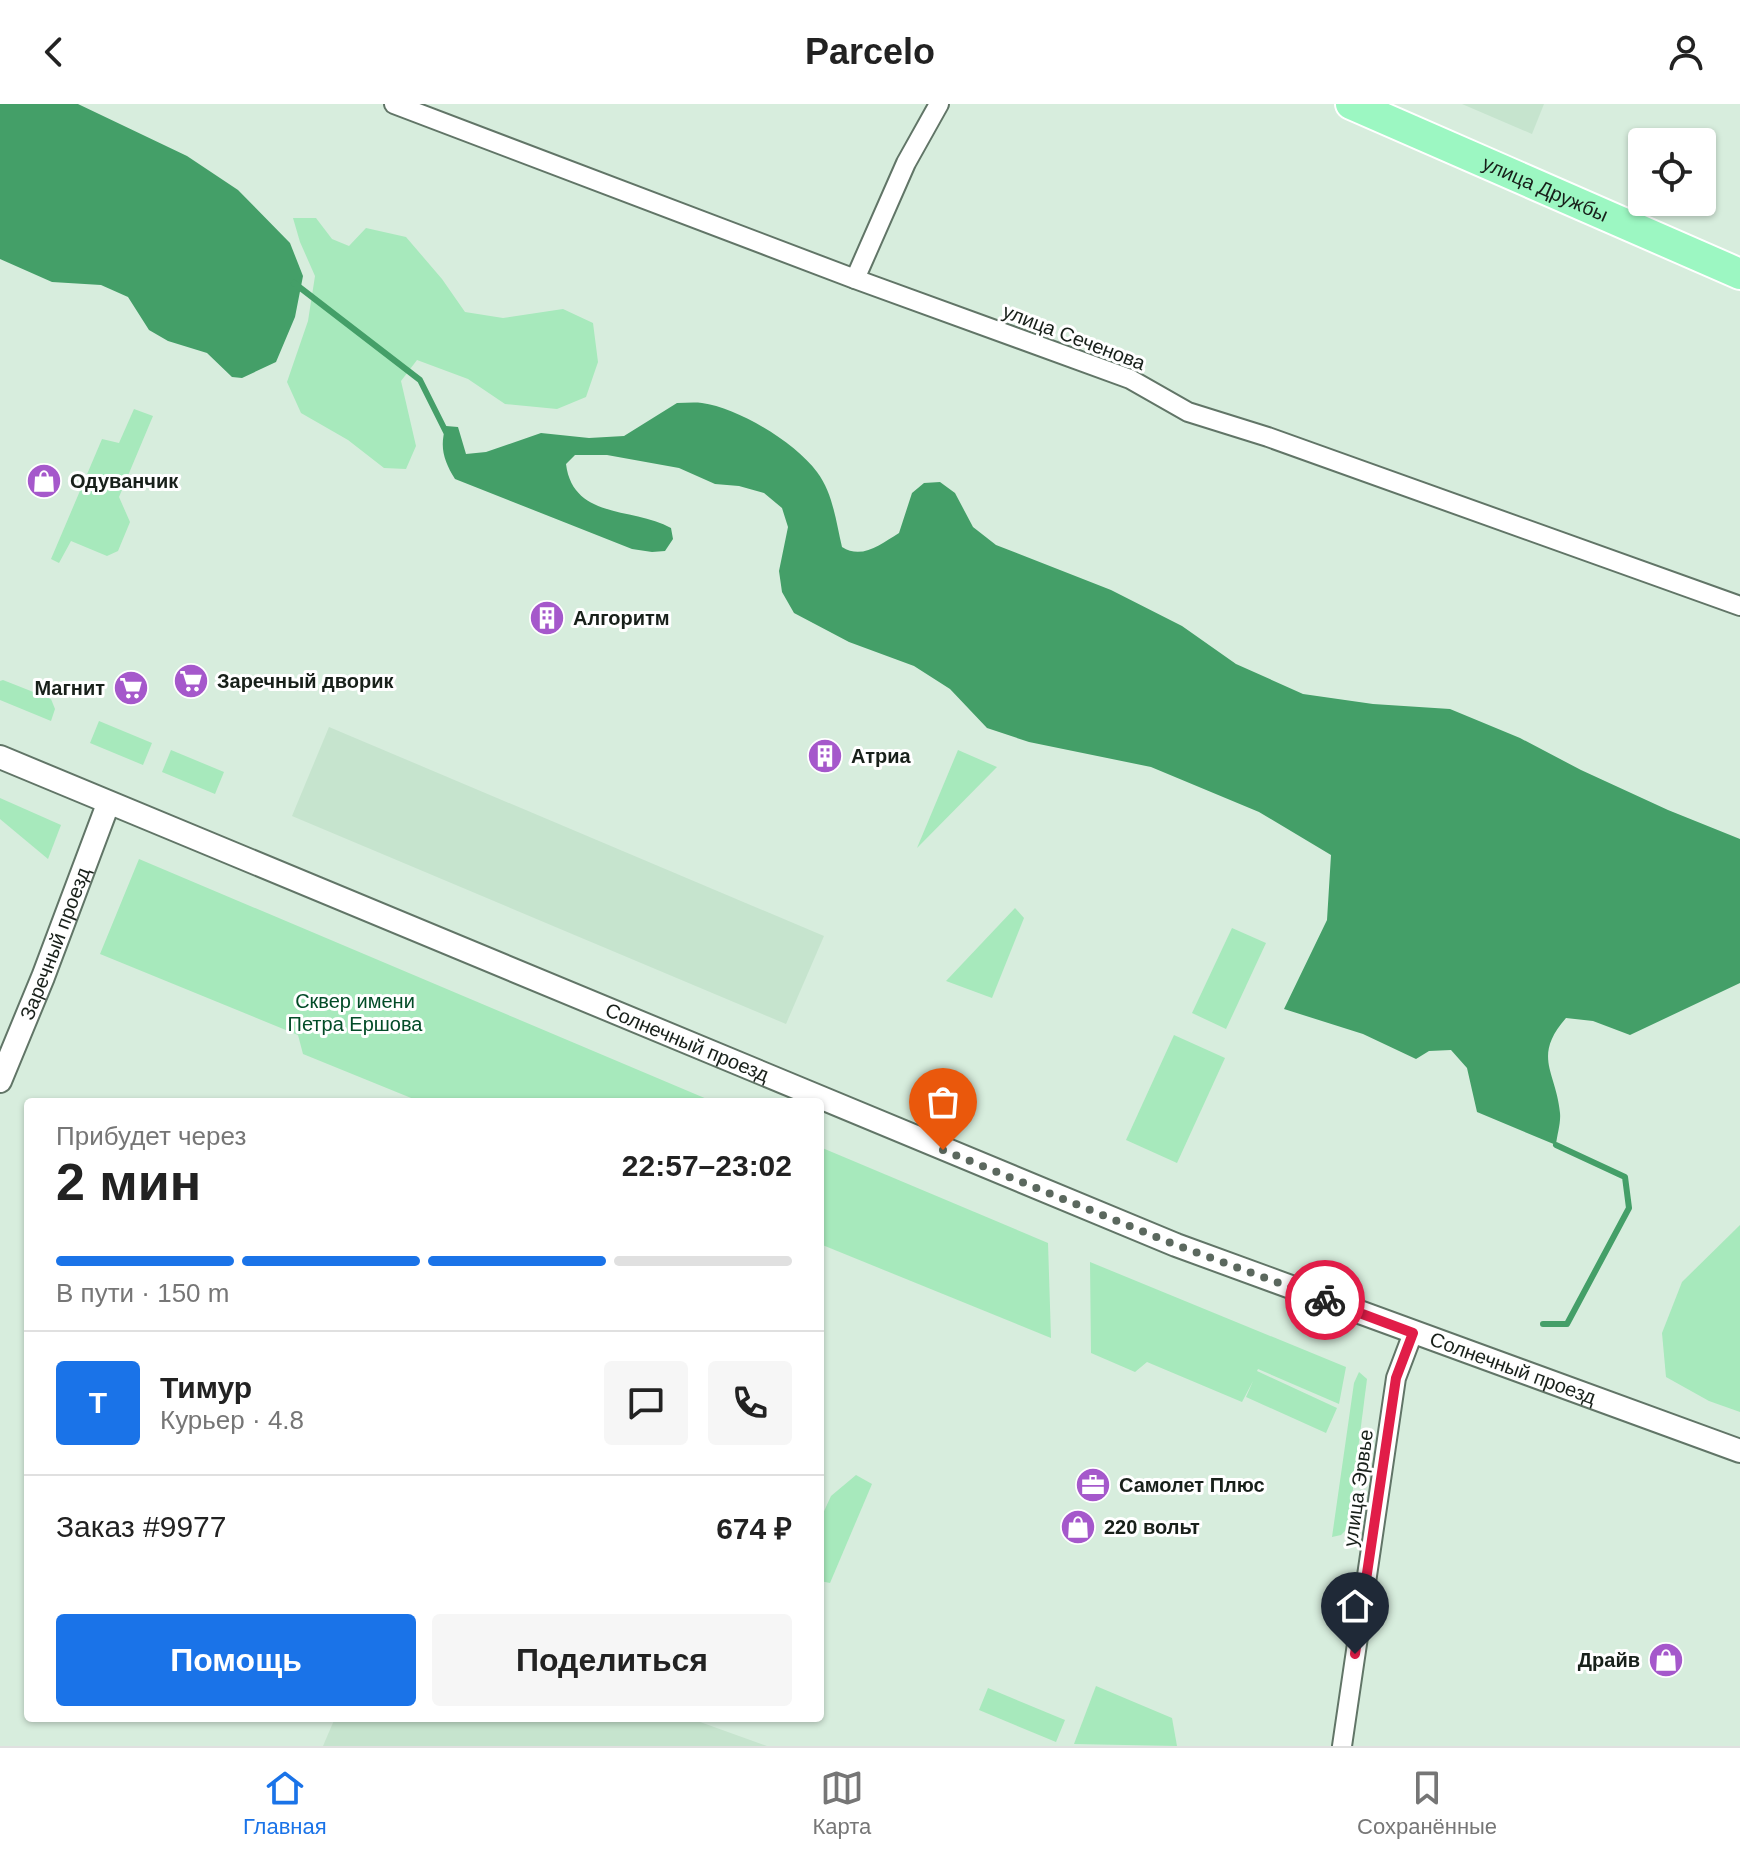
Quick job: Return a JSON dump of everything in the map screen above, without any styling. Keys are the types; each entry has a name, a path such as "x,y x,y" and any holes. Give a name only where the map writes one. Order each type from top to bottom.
{"main road":[{"name":"улица Дружбы","path":"1351,104 1727,268"},
{"path":"1727,268 1740,298"}],"street":[{"name":"улица Сеченова","path":"394,104 855,279 1130,379 1188,412 1283,442 1740,606"},
{"path":"855,279 906,163 939,104"},
{"name":"Солнечный проезд","path":"0,757 819,1098"},
{"name":"Заречный проезд","path":"0,1081 108,804"},
{"name":"Солнечный проезд","path":"824,1100 1162,1240 1740,1451"},
{"name":"улица Эрвье","path":"1342,1746 1396,1378 1413,1333"}],"shaded area":[{"path":"0,104 78,104 187,156 238,190 290,243 303,276 295,317 276,362 242,378 232,377 207,353 168,341 149,330 128,297 101,285 52,282 0,259"},
{"path":"1462,104 1544,104 1532,134"},
{"path":"677,403 702,403 732,412 765,428 795,449 817,472 827,489 842,547 849,551 871,549 899,533 912,493 924,483 940,482 955,493 973,527 996,545 1111,590 1182,626 1236,664 1303,694 1373,704 1450,709 1520,738 1668,810 1740,839 1740,983 1630,1035 1593,1021 1566,1018 1550,1043 1548,1054 1560,1113 1556,1145 1477,1112 1467,1068 1451,1050 1429,1051 1416,1059 1363,1034 1284,1009 1327,920 1331,855 1259,812 1151,767 1029,742 987,728 950,689 914,666 849,642 794,613 782,592 779,571 788,527 782,508 764,493 715,484 679,468 607,455 575,455 566,464 571,482 580,495 607,509 671,528 673,539 665,551 652,552 632,549 455,479 444,454 446,426 458,427 466,454 486,452 541,433 589,438 624,436"},
{"path":"329,727 824,936 786,1024 292,816"},
{"path":"333,1722 700,1722 767,1746 323,1746"}],"green space":[{"path":"293,218 316,218 332,239 349,246 366,228 406,237 465,312 503,318 563,309 593,323 598,362 586,397 557,409 505,404 468,379 417,360 401,381 416,446 406,469 384,468 348,440 301,413 287,382 308,321 315,276"},
{"path":"134,409 153,416 119,497 130,522 118,551 107,556 71,541 59,563 51,559 102,439 119,443"},
{"path":"0,681 51,699 55,709 51,721 0,700"},
{"path":"99,721 152,743 143,765 90,743"},
{"path":"171,750 224,772 215,794 162,772"},
{"path":"958,750 997,767 917,848"},
{"path":"0,798 61,825 48,859 0,819"},
{"name":"Сквер имени Петра Ершова","path":"139,859 705,1098 411,1098 303,1054 298,1035 100,954"},
{"path":"1015,908 1024,918 992,998 946,981"},
{"path":"1232,928 1266,943 1226,1029 1192,1013"},
{"path":"1174,1035 1225,1058 1177,1163 1126,1140"},
{"path":"824,1149 1048,1243 1051,1338 824,1246"},
{"path":"1740,1225 1740,1412 1709,1401 1666,1377 1662,1333 1682,1282"},
{"path":"1090,1262 1346,1367 1339,1404 1257,1371 1337,1408 1326,1433 1246,1397 1253,1381 1242,1402 1147,1362 1135,1372 1091,1353"},
{"path":"1359,1372 1367,1379 1348,1528 1341,1535 1332,1537 1354,1383"},
{"path":"856,1475 872,1484 830,1583 824,1582 824,1511 831,1496"},
{"path":"1096,1686 1172,1718 1177,1746 1074,1744"},
{"path":"988,1688 1065,1720 1056,1742 979,1710"}],"waterway":[{"path":"294,283 420,380 448,436"},
{"path":"1543,1324 1567,1324 1629,1208 1625,1177 1556,1145"}],"way so far":[{"path":"943,1150 1176,1245 1325,1300"}],"place":[{"name":"Одуванчик","path":"44,481"},
{"name":"Алгоритм","path":"547,618"},
{"name":"Заречный дворик","path":"191,681"},
{"name":"Магнит","path":"131,688"},
{"name":"Атриа","path":"825,756"},
{"name":"Самолет Плюс","path":"1093,1485"},
{"name":"220 вольт","path":"1078,1527"},
{"name":"Драйв","path":"1666,1660"}],"route":[{"path":"1325,1300 1413,1333 1396,1378 1355,1654"}]}
